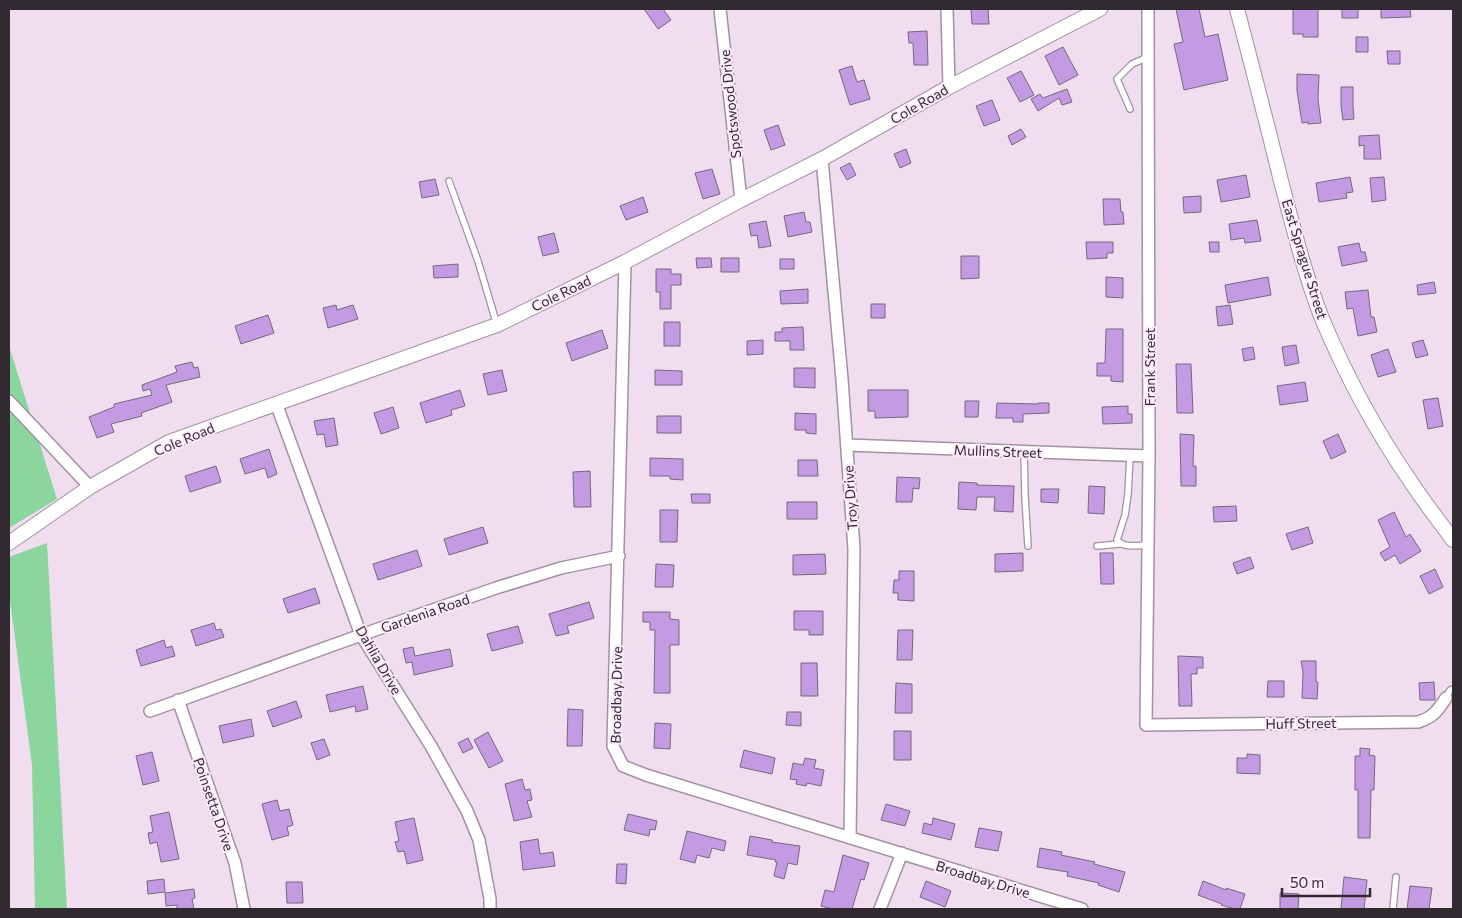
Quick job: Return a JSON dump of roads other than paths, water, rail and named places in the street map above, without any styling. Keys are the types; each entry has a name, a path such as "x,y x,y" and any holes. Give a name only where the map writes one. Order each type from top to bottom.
{"street":[{"name":"Spotswood Drive","path":"720,9 740,200"},
{"path":"947,9 949,87"},
{"name":"Cole Road","path":"9,543 90,488 169,442 497,325 625,262 740,200 822,160 949,87 1100,9"},
{"name":"Frank Street","path":"1146,725 1149,456 1148,9"},
{"name":"East Sprague Street","path":"1237,9 1289,212 1308,279 1321,315 1342,364 1364,407 1410,482 1453,540"},
{"name":"Troy Drive","path":"822,160 854,549 850,838"},
{"name":"Broadbay Drive","path":"625,262 613,746 623,766 646,775 902,853 1077,909"},
{"path":"9,401 90,488"},
{"name":"Dahlia Drive","path":"276,403 361,635 431,746 468,811 479,840 490,899 490,909"},
{"name":"Mullins Street","path":"847,446 1149,456"},
{"name":"Gardenia Road","path":"150,711 496,588 560,568 619,556"},
{"name":"Huff Street","path":"1146,725 1418,722 1435,714 1450,694"},
{"name":"Poinsetta Drive","path":"178,700 235,863 244,909"},
{"path":"880,909 902,853"}],"lane":[{"path":"1130,109 1117,79 1132,64 1148,57"},
{"path":"449,181 478,261 497,325"},
{"path":"1024,452 1024,497 1028,546"},
{"path":"1120,544 1117,540 1126,508 1130,456"},
{"path":"1098,546 1120,544 1124,546 1148,545"},
{"path":"1393,909 1396,877"}]}
